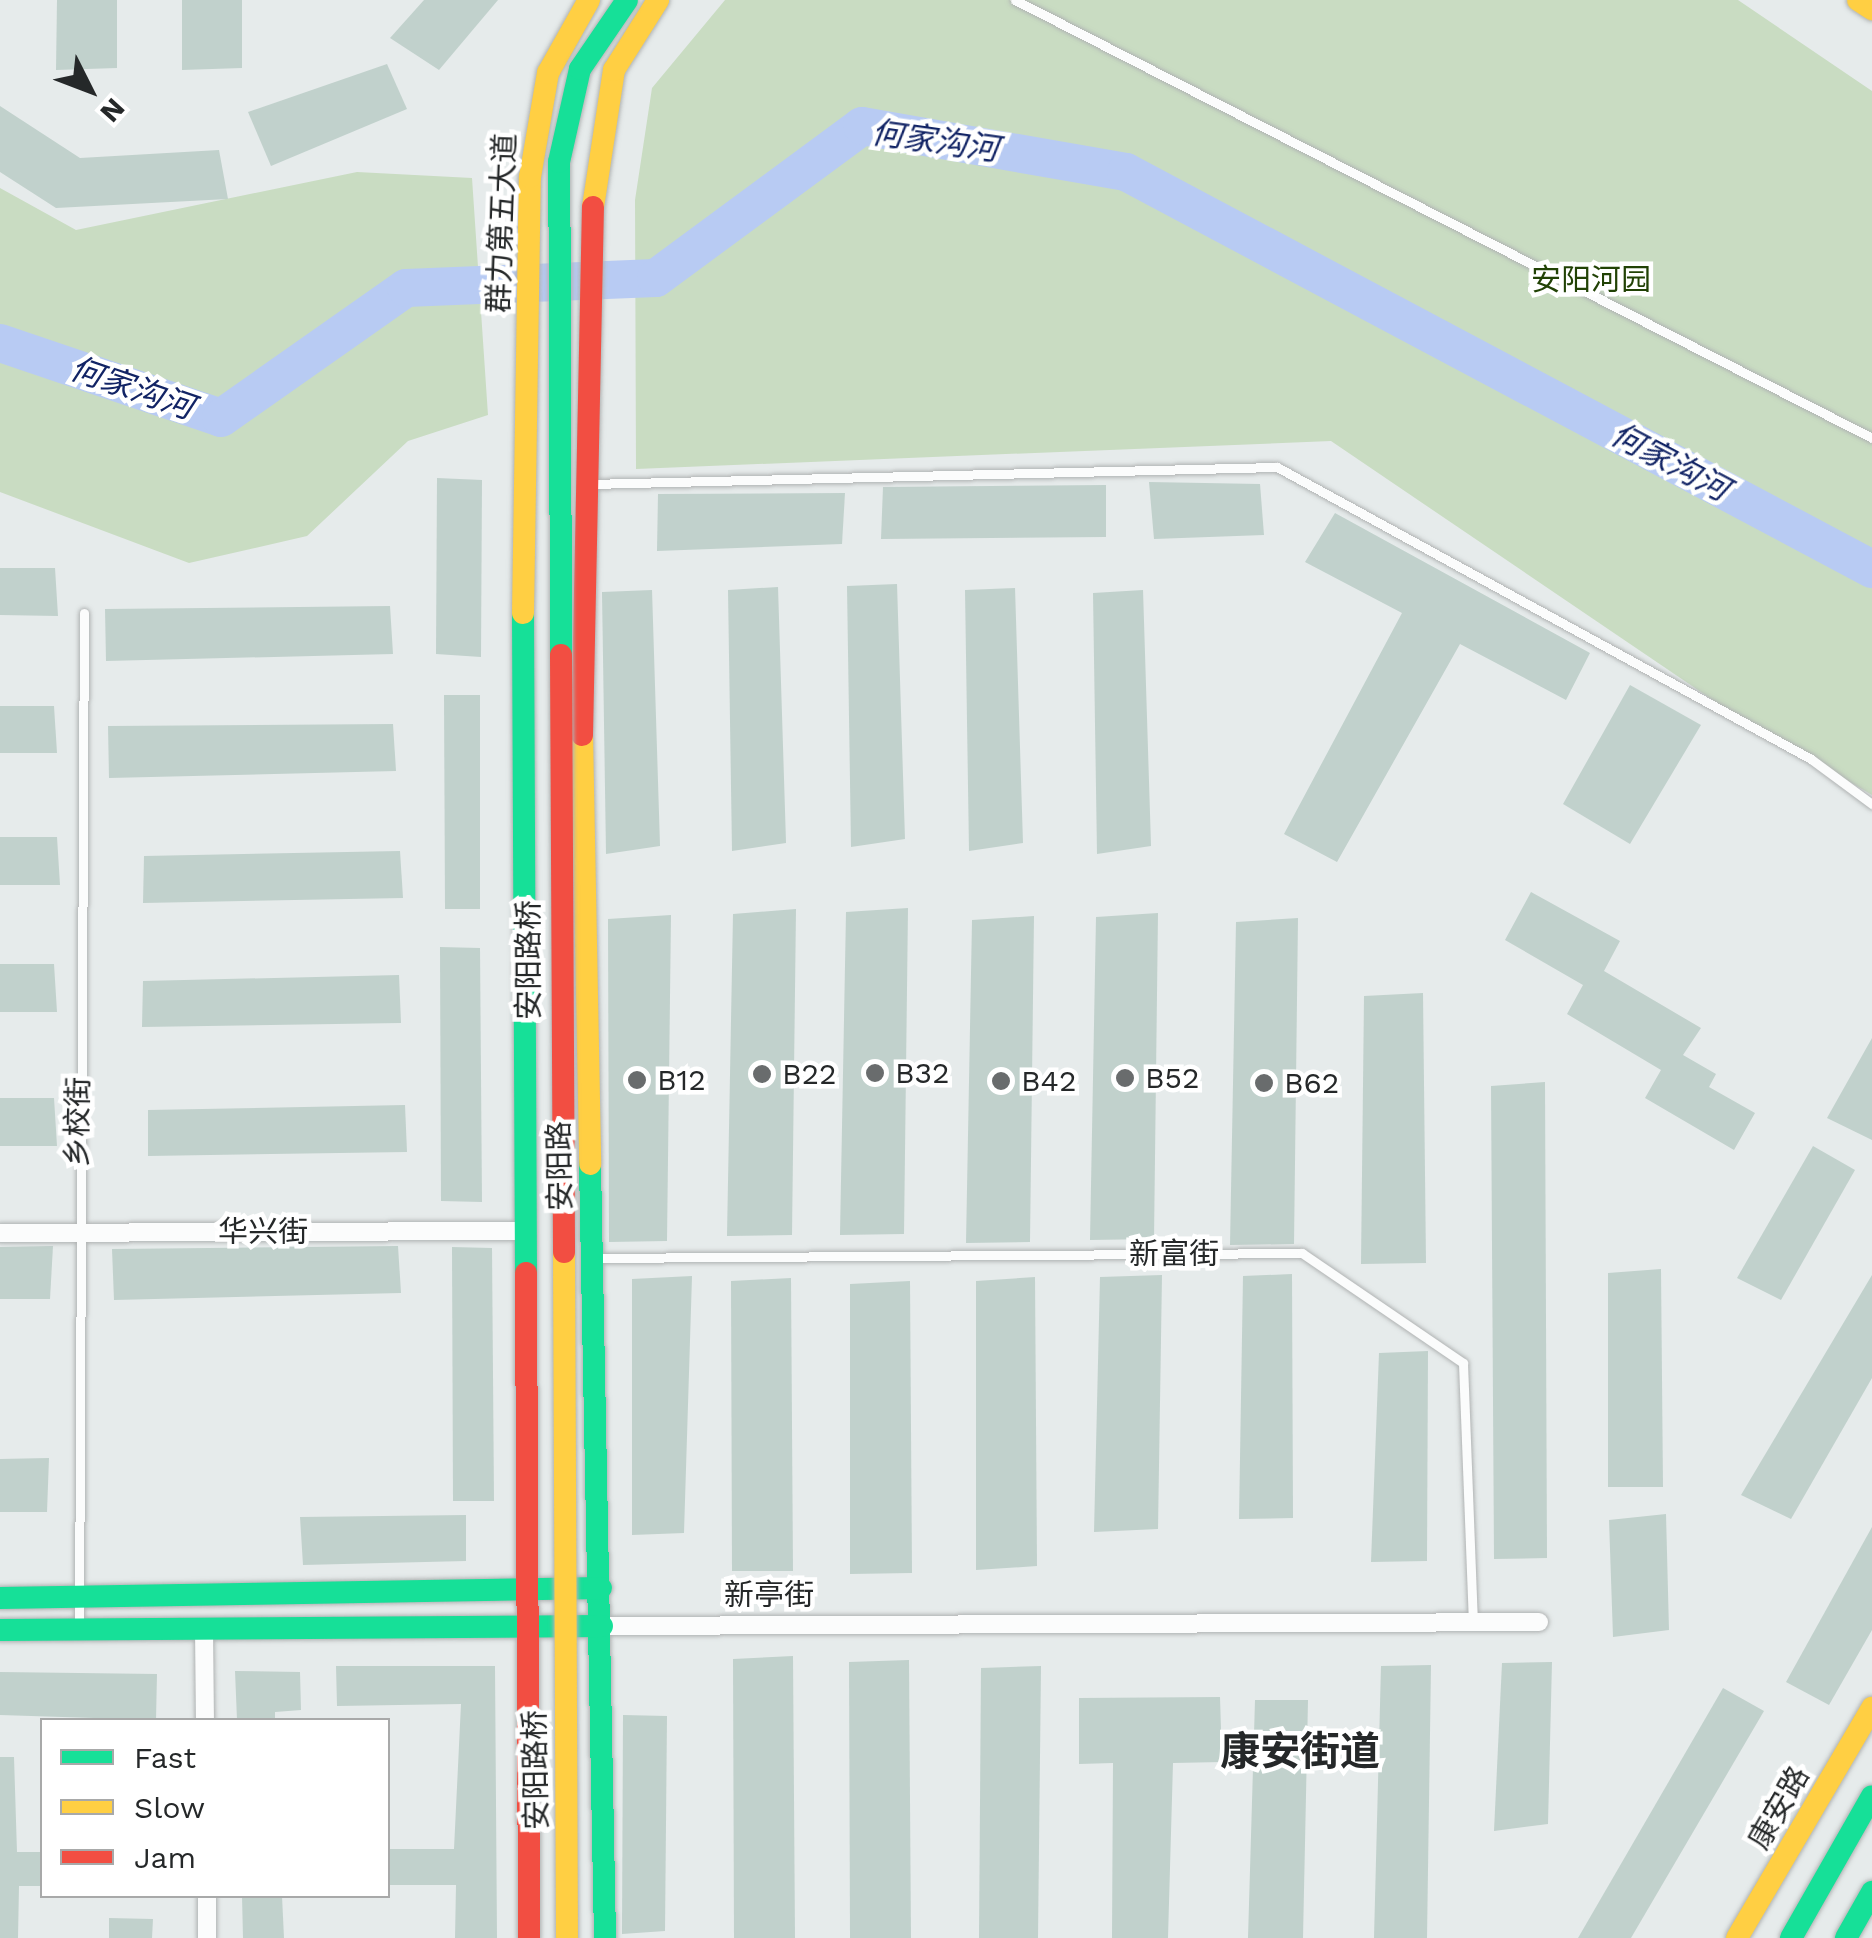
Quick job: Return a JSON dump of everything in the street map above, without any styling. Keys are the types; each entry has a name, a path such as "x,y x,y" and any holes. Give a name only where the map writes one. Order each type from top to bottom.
{"main road":[{"name":"群力第五大道","path":"527,401 530,177 548,73 589,0"},
{"name":"安阳路桥","path":"568,1938 559,162 564,111 580,69 627,0"},
{"name":"安阳路","path":"605,1938 582,740 593,183 614,70 658,0"},
{"path":"1858,0 1872,9"},
{"name":"安阳路","path":"527,401 529,1938"},
{"path":"0,1598 529,1586 601,1588"},
{"name":"新亭街","path":"0,1630 530,1623 602,1626"},
{"name":"康安路","path":"1737,1938 1872,1708"},
{"path":"1790,1938 1872,1796"},
{"path":"1846,1938 1872,1892"}],"street":[{"name":"华兴街","path":"0,1233 527,1231"},
{"name":"新亭街","path":"602,1626 1539,1622"},
{"path":"204,1629 205,1718"},
{"path":"207,1898 207,1938"}],"lane":[{"path":"1015,0 1872,438"},
{"path":"588,484 1277,467 1812,759 1872,804"},
{"name":"乡校街","path":"79,1630 76,1233 84,613"},
{"name":"新富街","path":"592,1258 1302,1253 1463,1363 1473,1622"}],"green space":[{"name":"安阳河园","path":"725,0 1738,0 1872,91 1872,795 1723,707 1331,441 636,469 635,200 652,88"},
{"path":"357,172 472,178 488,415 408,441 307,536 189,563 0,492 0,188 76,230"}],"building":[{"path":"57,0 117,0 117,68 56,70"},
{"path":"182,0 242,0 242,68 182,70"},
{"path":"424,0 498,0 439,70 390,38"},
{"path":"387,64 407,109 271,166 248,112"},
{"path":"0,106 80,158 219,150 228,199 56,208 0,172"},
{"path":"437,478 482,480 481,657 436,654"},
{"path":"1149,482 1260,484 1264,535 1154,539"},
{"path":"1106,485 1106,537 881,539 883,487"},
{"path":"845,493 842,544 657,551 658,494"},
{"path":"1335,513 1590,653 1566,700 1460,644 1337,862 1284,834 1402,613 1305,562"},
{"path":"0,568 55,568 58,616 0,615"},
{"path":"897,584 905,839 851,847 847,586"},
{"path":"778,587 786,843 732,851 728,590"},
{"path":"1015,588 1023,843 969,851 965,590"},
{"path":"652,590 660,846 606,854 602,592"},
{"path":"1143,590 1151,846 1097,854 1093,593"},
{"path":"390,606 393,654 106,661 105,609"},
{"path":"1630,685 1701,725 1630,844 1563,804"},
{"path":"444,695 480,695 480,909 445,909"},
{"path":"0,706 54,706 57,753 0,753"},
{"path":"393,724 396,771 109,778 108,726"},
{"path":"0,837 57,837 60,885 0,885"},
{"path":"400,851 403,898 143,903 144,856"},
{"path":"1531,892 1620,941 1604,971 1701,1028 1683,1055 1716,1074 1709,1087 1755,1113 1734,1150 1645,1098 1661,1070 1567,1014 1583,985 1505,940"},
{"name":"B32","path":"908,908 904,1234 840,1235 846,912"},
{"name":"B22","path":"796,909 792,1235 727,1236 733,914"},
{"name":"B52","path":"1158,913 1154,1239 1090,1240 1096,917"},
{"name":"B12","path":"671,915 667,1241 609,1242 608,919"},
{"name":"B42","path":"1034,916 1030,1242 966,1243 972,920"},
{"name":"B62","path":"1298,918 1294,1244 1230,1245 1236,922"},
{"path":"440,947 480,948 482,1202 441,1201"},
{"path":"0,964 54,964 57,1012 0,1012"},
{"path":"399,975 401,1023 142,1027 143,981"},
{"path":"1423,993 1426,1263 1361,1264 1364,996"},
{"path":"1872,1038 1872,1140 1827,1118"},
{"path":"1545,1082 1547,1558 1494,1559 1491,1086"},
{"path":"0,1098 54,1098 57,1146 0,1146"},
{"path":"405,1105 407,1152 148,1156 148,1110"},
{"path":"1813,1146 1855,1170 1781,1300 1737,1278"},
{"path":"53,1246 50,1299 0,1299 0,1247"},
{"path":"398,1246 401,1293 114,1300 112,1249"},
{"path":"452,1247 492,1248 494,1501 453,1501"},
{"path":"1661,1269 1663,1487 1608,1487 1608,1273"},
{"path":"1292,1274 1293,1518 1239,1519 1243,1276"},
{"path":"1162,1275 1158,1529 1094,1532 1100,1277"},
{"path":"1872,1275 1872,1378 1791,1519 1741,1495"},
{"path":"692,1276 684,1533 632,1535 632,1279"},
{"path":"1035,1277 1037,1566 976,1570 976,1281"},
{"path":"791,1278 793,1571 732,1571 731,1281"},
{"path":"910,1281 912,1573 850,1574 850,1284"},
{"path":"1428,1351 1427,1561 1371,1562 1379,1353"},
{"path":"49,1458 47,1512 0,1512 0,1459"},
{"path":"1666,1514 1669,1630 1613,1637 1609,1520"},
{"path":"466,1515 466,1561 303,1565 300,1517"},
{"path":"1872,1527 1872,1630 1829,1705 1786,1682"},
{"path":"793,1656 795,1938 734,1938 733,1659"},
{"path":"909,1660 911,1938 850,1938 849,1662"},
{"path":"1552,1662 1548,1824 1494,1831 1502,1663"},
{"path":"1431,1665 1427,1938 1374,1938 1381,1666"},
{"path":"336,1666 495,1666 497,1938 455,1938 456,1885 390,1885 390,1849 454,1849 461,1704 337,1706"},
{"path":"1041,1666 1038,1938 979,1938 981,1668"},
{"path":"235,1671 300,1672 301,1710 275,1712 275,1718 237,1718"},
{"path":"0,1672 157,1674 156,1718 0,1715"},
{"path":"1723,1688 1764,1711 1631,1938 1578,1938"},
{"path":"1220,1697 1222,1762 1173,1763 1168,1938 1112,1938 1113,1763 1079,1764 1079,1698"},
{"path":"1255,1700 1308,1700 1303,1938 1248,1938"},
{"path":"623,1715 667,1716 665,1931 622,1934"},
{"path":"0,1757 14,1757 17,1852 40,1852 40,1886 19,1886 18,1938 0,1938"},
{"path":"242,1898 282,1898 284,1938 243,1938"},
{"path":"109,1918 153,1919 152,1938 109,1938"}],"waterway":[{"name":"何家沟河","path":"0,343 221,418 406,288 656,278 862,126 1126,172 1872,569"}],"traffic: fast":[{"path":"561,655 559,162 580,69 627,0"},
{"path":"523,613 526,1273"},
{"path":"590,1164 605,1938"},
{"path":"0,1598 601,1588"},
{"path":"0,1630 602,1626"},
{"path":"1791,1938 1872,1796"},
{"path":"1846,1938 1872,1892"}],"traffic: slow":[{"path":"523,613 530,177 548,73 589,0"},
{"path":"593,207 614,70 658,0"},
{"path":"1858,0 1872,9"},
{"path":"582,735 590,1164"},
{"path":"564,1252 567,1938"},
{"path":"1737,1938 1872,1708"}],"traffic: jam":[{"path":"582,735 593,207"},
{"path":"561,655 564,1252"},
{"path":"526,1273 529,1938"}],"place":[{"name":"B32","path":"875,1073"},
{"name":"B22","path":"762,1074"},
{"name":"B52","path":"1125,1078"},
{"name":"B12","path":"637,1080"},
{"name":"B42","path":"1001,1081"},
{"name":"B62","path":"1264,1083"}],"district":[{"name":"康安街道","path":"1300,1752"}]}
